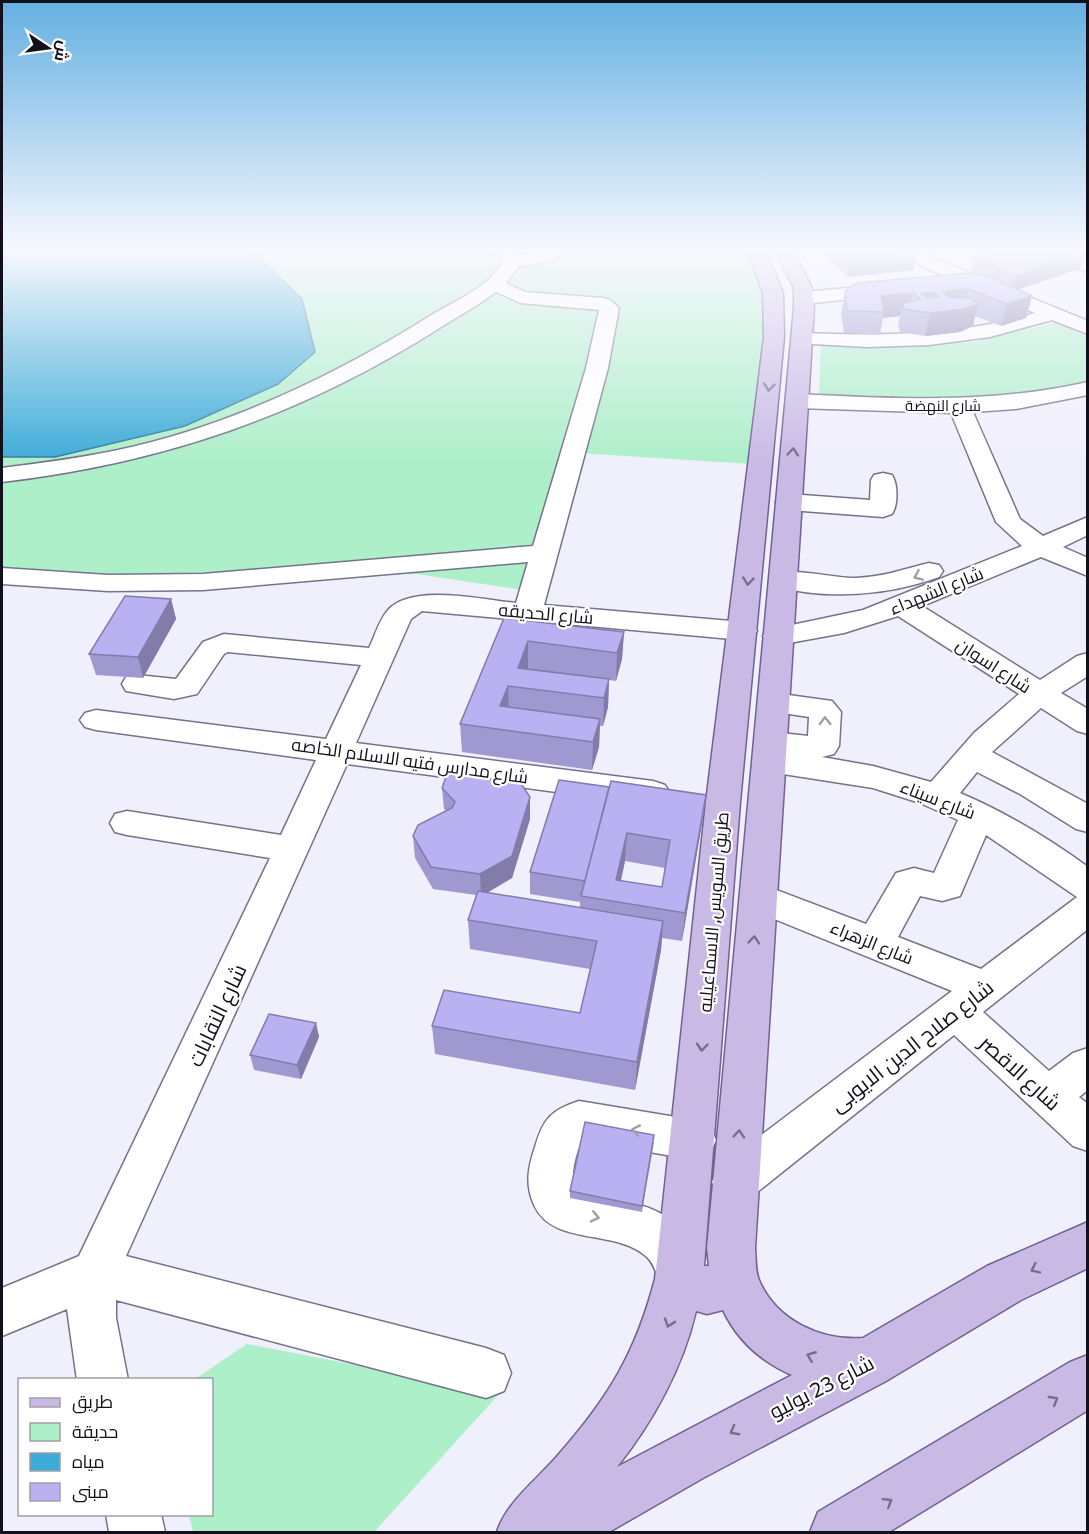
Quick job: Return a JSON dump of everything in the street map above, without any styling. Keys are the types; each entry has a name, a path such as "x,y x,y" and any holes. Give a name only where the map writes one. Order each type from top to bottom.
{"main road":[{"name":"طريق السويس, الاسماعيليه","path":"525,1533 599,1452 624,1418 660,1349 673,1314 694,1140 723,802 774,336 783,321"},
{"name":"طريق السويس, الاسماعيليه","path":"801,321 802,339 731,1248 735,1280 746,1305 764,1327 782,1342 813,1358 841,1364 868,1363"},
{"name":"شارع 23 يوليو","path":"557,1533 684,1459 868,1363 1004,1283 1088,1244"},
{"path":"679,1279 702,1290 715,1290 735,1280"},
{"path":"838,1533 1088,1380"}],"street":[{"path":"2,475 110,460 180,443 232,425 270,411 363,364 435,321"},
{"path":"528,611 597,368 607,321"},
{"path":"802,339 933,340 1008,328 1032,321"},
{"path":"1069,321 1088,328"},
{"name":"شارع النهضة","path":"797,401 959,406 1057,397 1088,388"},
{"path":"1057,397 1088,410"},
{"path":"959,406 1005,517 1031,540 1088,568"},
{"path":"789,502 883,509 883,480"},
{"name":"شارع الشهداء","path":"778,636 844,624 900,605 1031,540 1088,503"},
{"name":"شارع الشهداء","path":"783,580 844,587 878,587 1088,525"},
{"path":"2,576 108,583 204,582 545,553"},
{"path":"844,587 834,592 828,599 827,608 833,617 844,624"},
{"name":"شارع الحديقه","path":"380,658 399,615 412,605 528,611 743,631"},
{"name":"شارع اسوان","path":"900,605 1088,724"},
{"path":"137,684 174,689 186,687 213,648 224,643 380,658"},
{"name":"شارع النقابات","path":"103,1378 91,1318 92,1295 105,1248 380,658"},
{"path":"938,796 971,755 1001,725 1039,694 1088,662"},
{"path":"769,752 816,748 825,743 824,710 774,703"},
{"name":"شارع مدارس فتيه الاسلام الخاصه","path":"96,720 723,802"},
{"name":"شارع سيناء","path":"769,752 938,796 978,814 1026,841 1088,887"},
{"path":"971,755 1032,786 1088,820"},
{"path":"875,943 909,882 916,881 938,888 947,886 978,814"},
{"path":"127,823 292,849"},
{"name":"شارع الزهراء","path":"758,897 875,943 970,1000"},
{"name":"شارع صلاح الدين الايوبى","path":"735,1182 1088,908"},
{"name":"شارع الاقصر","path":"970,1000 1047,1096 1088,1132"},
{"path":"1047,1096 1088,1066"},
{"path":"679,1279 678,1263 670,1247 659,1235 644,1228 563,1208 554,1199 550,1188 560,1136 570,1123 579,1120 694,1140"},
{"path":"2,1312 98,1272 486,1373"},
{"path":"133,1516 137,1533"}],"green space":[{"path":"2,321 767,321 751,464 579,453 543,593 416,574 148,578 2,569"},
{"path":"1057,322 1087,335 1087,384 1054,392 987,399 920,400 819,395 821,346 889,347 972,342"},
{"path":"247,1344 500,1393 374,1532 193,1532 189,1516 213,1516 213,1378 196,1378"}],"water":[{"path":"2,321 307,321 315,352 278,384 185,426 55,457 2,457"}],"building":[{"path":"125,596 171,599 138,657 89,654"},
{"path":"504,618 624,632 617,653 528,641 518,668 609,679 604,698 508,686 500,706 600,719 593,742 460,724"},
{"path":"447,774 520,782 530,797 512,856 480,874 431,867 413,836 418,825 452,808 455,802 442,788"},
{"path":"559,780 609,787 585,881 530,872"},
{"path":"611,781 706,795 685,913 581,896","holes":["627,833 670,840 662,887 616,880"]},
{"path":"478,891 663,921 637,1062 432,1026 444,990 580,1013 597,941 468,920"},
{"path":"269,1014 316,1023 297,1065 250,1055"},
{"path":"585,1122 654,1135 642,1206 570,1191"}]}
